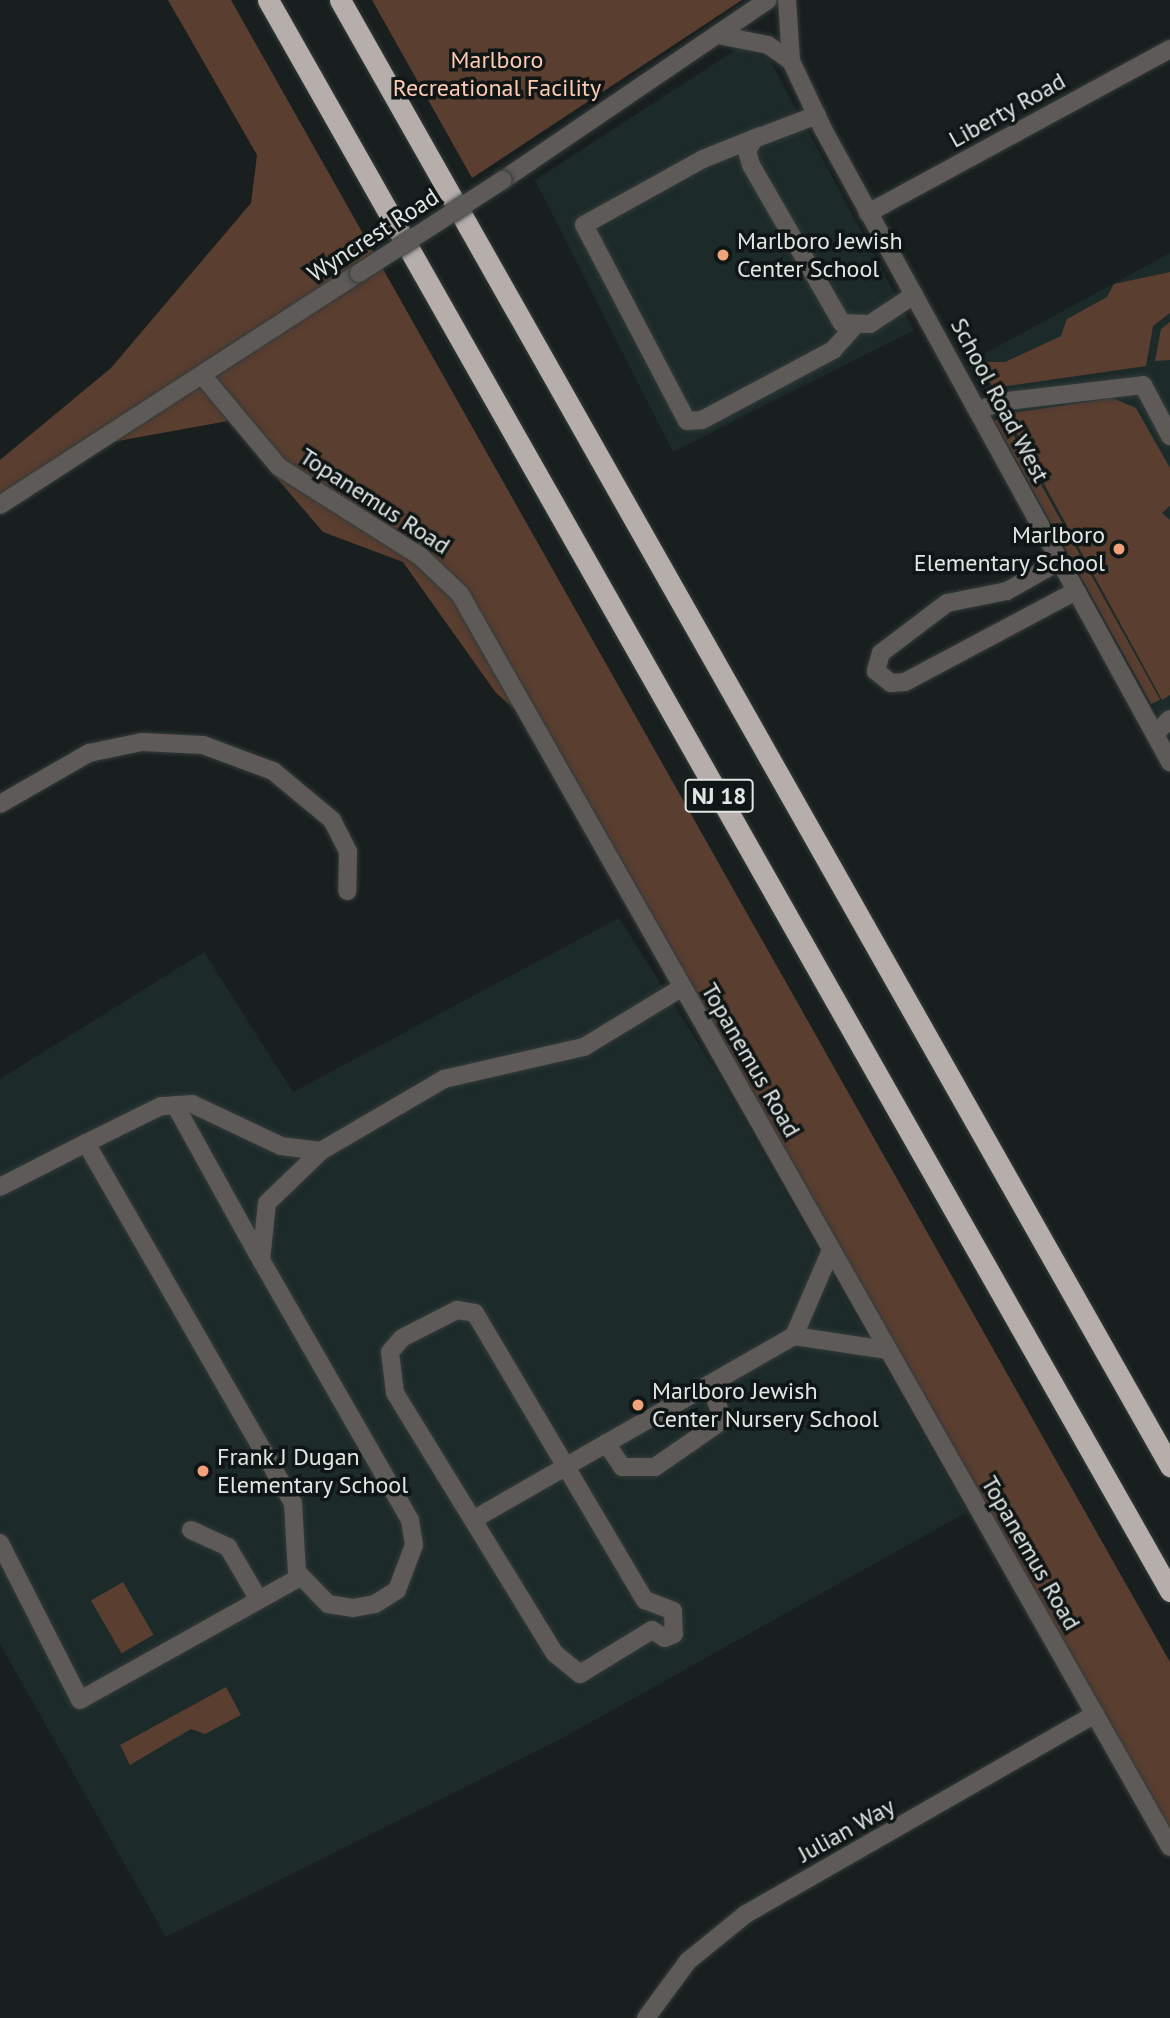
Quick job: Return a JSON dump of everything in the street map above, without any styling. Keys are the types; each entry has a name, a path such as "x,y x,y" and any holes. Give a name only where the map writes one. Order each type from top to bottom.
{"highway":[{"name":"NJ 18","path":"268,0 1170,1591"},
{"name":"NJ 18","path":"340,0 1170,1466"}],"street":[{"name":"Wyncrest Road","path":"0,505 723,36 768,0"},
{"name":"School Road West","path":"787,0 790,61 817,115 868,213 1170,762"},
{"path":"723,36 768,45 790,61"},
{"name":"Liberty Road","path":"868,213 1170,49"},
{"path":"817,115 702,159 584,225 687,421 702,420 833,350 853,328 914,295"},
{"path":"760,136 747,151 751,164 829,308 853,328"},
{"name":"Topanemus Road","path":"202,375 279,467 420,556 460,594 1170,1847"},
{"path":"978,411 999,402 1143,385 1170,436"},
{"path":"1060,562 1007,591 947,603 881,653 876,671 891,683 905,682 1076,591"},
{"path":"1155,734 1170,719"},
{"path":"0,804 66,763 117,745 169,741 214,748 273,771 332,820 348,852 347,891"},
{"path":"261,1260 267,1203 321,1151 444,1079 584,1047 681,988"},
{"path":"0,1187 86,1143 175,1105 215,1111 281,1146 321,1151"},
{"path":"86,1143 293,1503 300,1577 328,1604 375,1604 397,1590 414,1545 410,1520 175,1105"},
{"path":"476,1518 794,1336 831,1250"},
{"path":"457,1310 475,1313 564,1468 645,1600 673,1611 674,1634 665,1638 652,1630 580,1674 563,1667 476,1518 396,1393 390,1352 419,1328 457,1310"},
{"path":"794,1336 888,1350"},
{"path":"606,1443 622,1467 654,1466 723,1420 710,1385"},
{"path":"191,1530 228,1547 259,1600"},
{"path":"0,1543 80,1700 300,1577"},
{"name":"Julian Way","path":"646,2018 688,1961 746,1914 1095,1714"}],"shaded area":[{"name":"Marlboro Jewish Center School","path":"740,47 770,60 914,330 673,452 535,180"},
{"name":"Marlboro Elementary School","path":"1170,253 1170,735 967,363"},
{"name":"Frank J Dugan Elementary School","path":"619,918 717,1073 967,1512 559,1740 166,1937 0,1644 0,1079 204,952 293,1092"}],"green space":[{"path":"168,0 231,0 1170,1662 1170,1830 557,746 496,693 403,562 323,532 228,421 90,446 0,505 0,460 111,368 251,203 257,155"},
{"name":"Marlboro Recreational Facility","path":"372,0 742,0 472,178"},
{"path":"1170,272 1170,313 1153,326 1146,366 993,388 979,362 1005,362 1061,336 1067,319 1107,297 1114,284"},
{"path":"1170,322 1170,360 1155,361 1161,329"},
{"path":"1112,398 1136,408 1170,468 1170,506 1162,513 1170,520 1170,695 1162,700 1006,414"},
{"path":"1003,416 1160,699 1151,704 994,421"},
{"path":"123,1582 154,1635 121,1653 91,1600"},
{"path":"226,1687 241,1715 205,1734 191,1729 130,1765 120,1745"}],"place":[{"name":"Marlboro Jewish Center School","path":"723,255"},
{"name":"Marlboro Elementary School","path":"1119,549"},
{"name":"Marlboro Jewish Center Nursery School","path":"638,1405"},
{"name":"Frank J Dugan Elementary School","path":"203,1471"}]}
